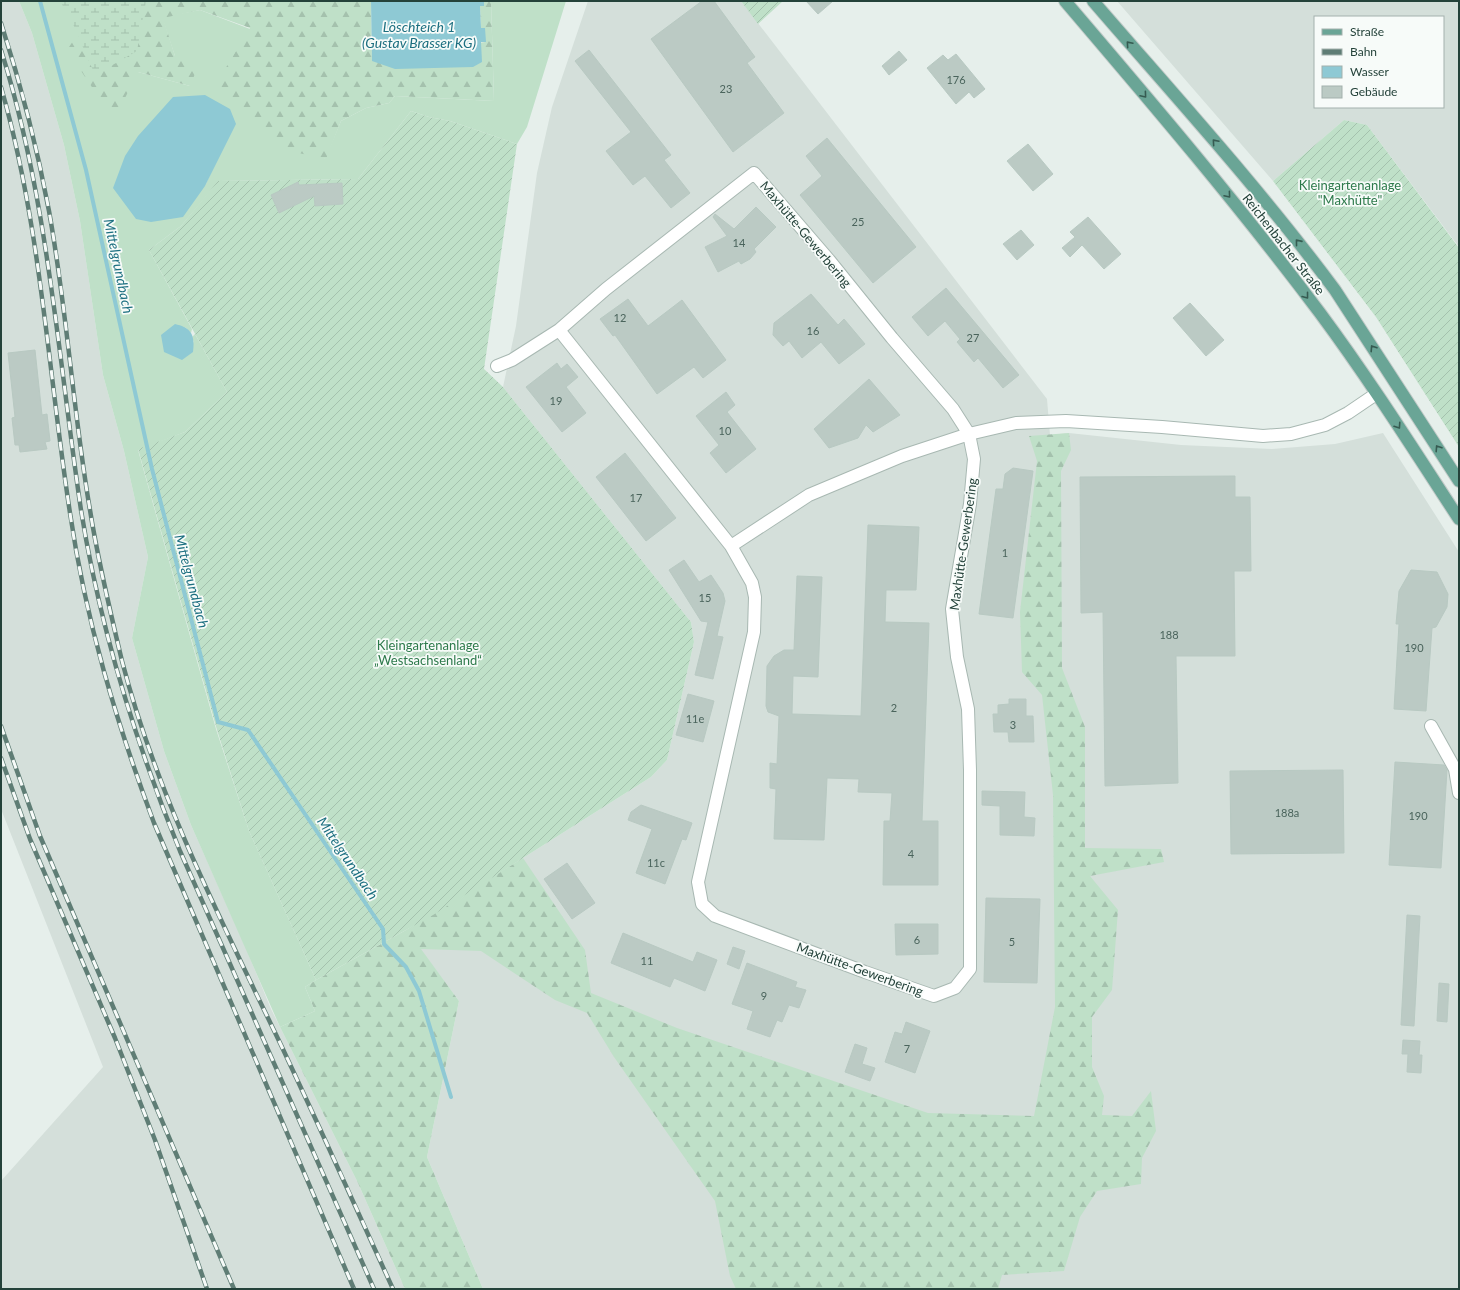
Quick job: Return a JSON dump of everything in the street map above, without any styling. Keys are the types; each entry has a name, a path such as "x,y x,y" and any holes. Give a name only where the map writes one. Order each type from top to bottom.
{"main road":[{"name":"Reichenbacher Straße","path":"1065,1 1232,200 1319,313 1349,353 1459,519"},
{"name":"Reichenbacher Straße","path":"1093,1 1246,178 1313,261 1335,290 1459,481"},
{"path":"1376,394 1394,380"}],"street":[{"name":"Maxhütte-Gewerbering","path":"497,366 512,360 559,330 606,289 754,173 829,260 892,338 953,409 969,434 974,459 970,504 952,609 957,657 968,709 970,778 970,968 955,988 934,996 715,916 702,904 698,882 754,632 755,597 752,583 731,546 559,330"},
{"path":"731,546 808,495 902,456 969,434 1016,423 1066,421 1162,427 1263,436 1291,434 1325,425 1348,414 1376,394"},
{"path":"1431,726 1455,769 1459,793"}],"shaded area":[{"path":"1,1 19,1 32,33 64,145 80,221 103,375 124,451 148,557 132,638 164,751 191,825 245,946 271,1009 358,1183 405,1289 1,1289 1,1181 103,1067 1,809"},
{"path":"588,1 741,1 1047,399 1050,435 1069,433 1181,445 1272,449 1335,444 1383,433 1459,552 1459,1289 483,1289 427,1157 459,1001 406,930 433,915 651,777 667,760 694,642 691,622 503,387 516,326 537,173 552,107"},
{"path":"1117,1 1459,1 1459,247 1367,125 1344,120 1273,181"}],"green space":[{"path":"19,1 100,1 138,72 190,86 175,56 162,17 200,10 250,29 325,159 341,121 366,108 389,103 395,96 494,101 491,1 566,1 527,127 517,144 450,121 429,117 411,111 358,179 219,181 181,226 149,250 192,329 191,333 185,327 194,343 192,337 195,334 227,392 185,432 138,450 216,729 249,831 316,980 305,987 315,1011 280,1027 191,825 164,751 132,638 148,557 124,451 103,375 80,221 64,145 32,33","holes":["230,109 215,164 205,186"]},
{"path":"60,1 146,1 137,51 95,75 73,24"},
{"path":"100,1 371,1 372,61 485,42 481,28 480,6 484,6 484,1 491,1 494,101 395,96 389,103 366,108 341,121 326,159 285,150 216,84 250,28 200,10 163,18 175,56 201,59 190,86 138,72 114,120 67,50"},
{"path":"741,1 783,1 758,24"},
{"name":"Kleingartenanlage „Westsachsenland“","path":"411,111 429,117 450,121 517,144 484,369 503,387 691,622 694,642 667,760 651,777 433,915 316,980 249,831 217,730 138,449 185,432 227,392 149,250 181,226 218,181 358,179"},
{"name":"Kleingartenanlage \"Maxhütte\"","path":"1344,120 1367,125 1459,248 1459,447 1376,317 1273,181"},
{"path":"1069,433 1071,450 1061,471 1062,668 1085,727 1085,848 1161,849 1164,862 1090,876 1118,910 1112,990 1092,1017 1092,1067 1104,1096 1102,1115 1132,1116 1151,1091 1156,1131 1142,1158 1141,1184 1097,1191 1080,1217 1064,1271 1002,1275 998,1289 736,1289 730,1276 715,1201 614,1057 587,1013 555,1000 481,951 421,949 459,1001 427,1157 483,1289 405,1289 358,1183 280,1027 315,1011 305,987 406,930 523,858 585,950 591,993 677,1028 928,1113 1034,1116 1055,1007 1053,795 1042,695 1022,672 1020,612 1037,461 1029,436"}],"water":[{"name":"Löschteich 1 (Gustav Brasser KG)","path":"371,1 484,1 484,6 480,6 481,28 485,28 486,42 481,42 482,62 473,67 395,69 372,61"},
{"path":"205,95 230,109 236,124 205,186 183,217 151,222 136,219 113,188 125,156 138,136 173,97"},
{"path":"175,324 189,330 193,337 193,352 182,360 164,352 161,335"}],"building":[{"path":"702,1 714,1 755,57 747,63 784,113 733,152 651,39"},
{"path":"806,1 833,1 818,14"},
{"path":"589,50 671,155 664,160 690,193 671,208 645,176 633,185 606,151 631,132 575,61"},
{"path":"899,51 907,60 889,75 882,66"},
{"path":"956,54 985,89 974,98 969,92 956,104 927,68 943,55 948,60"},
{"path":"827,138 916,247 873,283 800,195 822,176 806,156"},
{"path":"1028,144 1053,174 1033,191 1007,161"},
{"path":"298,182 299,185 342,183 343,204 315,206 314,196 279,213 271,195"},
{"path":"756,207 776,227 754,249 756,252 750,259 741,264 739,261 718,272 705,247 727,236 713,217 715,214 734,229"},
{"path":"1088,217 1121,254 1104,269 1082,245 1070,257 1062,248 1075,237 1070,232"},
{"path":"1021,230 1034,245 1017,260 1003,244"},
{"path":"946,288 1019,375 1003,388 978,358 974,362 957,342 960,339 945,321 928,336 912,317"},
{"path":"811,294 838,325 844,319 865,344 839,364 821,342 802,358 789,341 783,346 773,335 774,323"},
{"path":"628,299 648,326 682,300 726,360 703,378 694,367 657,394 615,335 613,336 600,319"},
{"path":"1190,303 1224,340 1206,356 1173,318"},
{"path":"35,350 42,415 47,414 50,441 45,442 47,449 20,452 19,445 15,445 12,418 15,417 8,353"},
{"path":"557,363 561,369 567,364 578,377 566,387 586,413 562,432 526,387"},
{"path":"869,379 900,415 873,432 866,425 858,438 829,448 814,429"},
{"path":"726,392 735,405 727,412 756,449 726,473 710,453 719,445 696,416"},
{"path":"625,453 676,518 646,541 596,477"},
{"path":"1013,468 1033,471 1013,618 979,614 996,489 1003,489 1005,474"},
{"path":"1235,476 1235,497 1250,497 1251,571 1234,571 1235,656 1176,656 1178,783 1105,786 1103,612 1081,613 1080,477"},
{"path":"868,525 919,527 916,590 886,590 885,622 929,623 922,821 938,821 938,885 883,885 884,821 890,821 892,793 858,792 859,779 827,778 824,840 774,839 776,789 770,788 770,763 777,764 779,716 768,712 766,706 767,666 774,656 784,650 794,650 797,576 822,577 818,677 793,676 792,714 861,716"},
{"path":"684,560 699,582 711,575 723,593 725,601 717,636 723,637 713,679 695,675 708,622 701,621 669,570"},
{"path":"1411,570 1437,572 1448,594 1447,607 1436,627 1432,628 1426,711 1394,709 1399,624 1396,624 1399,591"},
{"path":"688,694 714,701 703,742 676,735"},
{"path":"1009,699 1026,699 1026,716 1033,716 1034,742 1009,742 1008,732 994,732 993,714 998,714 998,705 1009,704"},
{"path":"1395,762 1444,765 1447,770 1441,868 1389,865"},
{"path":"1343,770 1344,853 1231,854 1230,771"},
{"path":"982,791 1025,792 1024,817 1035,818 1034,836 1000,835 1000,806 982,805"},
{"path":"641,805 692,823 686,840 682,839 665,884 636,873 652,829 628,820 631,812"},
{"path":"567,863 595,903 572,919 544,879"},
{"path":"986,898 1040,899 1037,983 984,982"},
{"path":"1407,915 1420,916 1414,1026 1401,1025"},
{"path":"895,924 938,924 938,954 896,955"},
{"path":"623,933 693,962 697,952 717,960 705,991 674,978 670,987 611,963"},
{"path":"733,947 745,951 739,969 727,964"},
{"path":"747,963 797,982 795,987 806,990 799,1008 789,1005 782,1022 777,1020 770,1037 747,1029 753,1011 732,1004"},
{"path":"1439,983 1449,984 1447,1022 1437,1021"},
{"path":"906,1022 930,1031 915,1073 885,1062 895,1032 902,1034"},
{"path":"1403,1040 1420,1041 1419,1055 1422,1055 1421,1073 1407,1072 1408,1054 1402,1054"},
{"path":"855,1044 867,1048 862,1064 875,1068 870,1081 845,1072"}],"waterway":[{"name":"Mittelgrundbach","path":"40,1 86,170 152,469 218,722 248,730 383,929 384,944 406,967 419,991 451,1097"}],"railway":[{"path":"1,23 28,116 49,211 61,286 84,473 93,529 104,586 136,711 153,760 192,857 281,1045 393,1289"},
{"path":"1,50 17,106 41,220 81,510 98,598 121,684 148,768 180,851 374,1289"},
{"path":"1,87 15,139 35,245 62,460 77,553 94,632 115,709 154,823 354,1289"},
{"path":"1,726 40,836 234,1289"},
{"path":"1,758 30,839 115,1038 155,1140 207,1289"}]}
